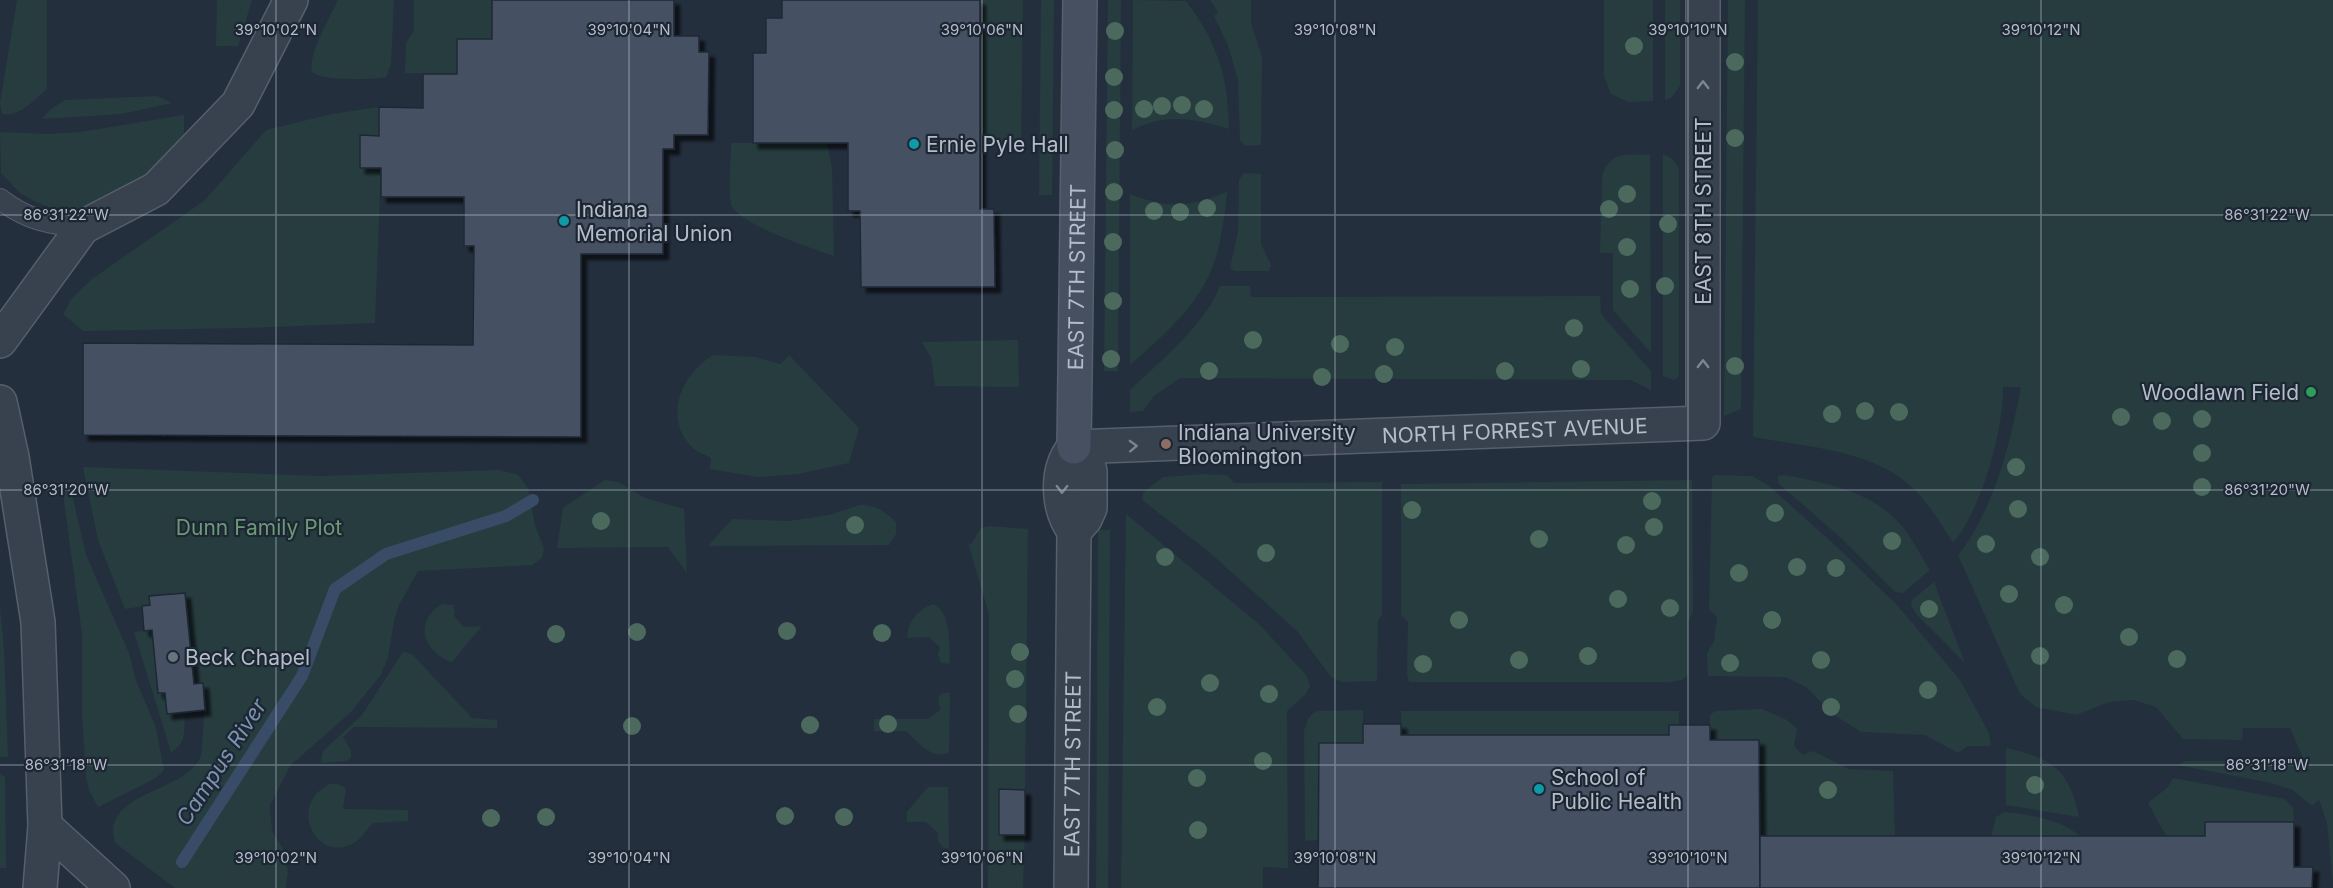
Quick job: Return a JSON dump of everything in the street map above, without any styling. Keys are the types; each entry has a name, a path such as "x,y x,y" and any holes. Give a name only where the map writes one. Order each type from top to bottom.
{"street":[{"path":"0,341 82,227 156,189 238,104 291,0"},
{"name":"EAST 7TH STREET","path":"1071,888 1074,531 1064,515 1062,492 1064,462 1074,447 1080,0"},
{"name":"EAST 8TH STREET","path":"1703,0 1703,423"},
{"path":"0,402 12,457 38,621 45,826 40,888"},
{"name":"NORTH FORREST AVENUE","path":"1074,447 1703,423"},
{"path":"45,826 113,888"}],"lane":[{"path":"0,199 16,211 37,220 82,227"}],"green space":[{"path":"17,0 47,0 47,89 21,110 2,114 0,103"},
{"path":"217,0 252,0 238,46 216,46"},
{"path":"338,0 394,0 391,64 386,77 336,78 312,72 316,46"},
{"path":"414,0 492,0 492,39 457,74 405,73 406,43 414,30"},
{"path":"980,0 1023,0 1021,147 980,146"},
{"path":"1041,0 1054,0 1052,195 1039,195"},
{"path":"1108,0 1121,0 1118,371 1104,371"},
{"path":"1133,0 1186,1 1206,32 1219,61 1226,93 1229,129 1192,120 1169,119 1132,130"},
{"path":"1210,0 1251,0 1251,23 1262,57 1261,145 1246,146 1240,141 1238,80 1228,45 1214,16 1218,12"},
{"path":"1604,0 1653,0 1653,101 1628,102 1611,94 1604,76"},
{"path":"1665,0 1680,0 1680,86 1671,98 1665,100"},
{"path":"1728,0 1745,0 1741,409 1724,416"},
{"path":"1758,0 2333,0 2333,884 2327,823 2319,800 2312,806 2293,790 2271,783 2178,765 2186,761 2284,761 2303,766 2310,774 2290,728 2243,728 2242,740 2183,739 2156,707 2134,700 2109,702 2076,715 2036,707 2020,694 1958,555 1981,518 1999,476 2012,431 2021,387 2003,387 2000,425 1989,469 1973,511 1953,543 1933,511 1916,492 1897,475 1886,469 1855,456 1753,437"},
{"path":"157,96 172,103 122,114 42,119 51,109 65,100"},
{"path":"379,107 379,136 360,136 360,168 381,168 375,323 83,331 63,314 72,298 92,279 205,200 266,130 332,114"},
{"path":"184,115 184,143 159,168 86,210 48,207 34,201 20,193 1,173 0,132 48,134 80,132"},
{"path":"731,143 827,143 832,168 834,256 777,235 736,212 730,199"},
{"path":"1663,154 1671,158 1679,168 1679,376 1674,380 1663,376"},
{"path":"1650,155 1651,353 1613,310 1613,253 1600,253 1602,176 1606,168 1615,158 1621,156"},
{"path":"1244,173 1261,174 1261,244 1271,265 1269,271 1234,271 1230,268 1238,231 1239,180"},
{"path":"1227,192 1216,257 1202,289 1181,317 1130,365 1130,194 1156,202 1178,204 1201,201"},
{"path":"1220,286 1250,286 1251,297 1600,296 1601,314 1651,371 1651,390 1631,380 1180,378 1154,396 1143,411 1130,412 1130,390 1193,328 1204,315"},
{"path":"1018,340 1019,387 935,386 931,358 922,342"},
{"path":"713,355 755,357 781,364 789,355 859,428 849,463 798,474 758,477 710,469 711,458 693,448 681,431 678,406 681,394 693,372"},
{"name":"Dunn Family Plot","path":"83,467 321,476 499,470 518,475 528,488 535,526 544,548 542,558 532,565 418,571 399,605 394,620 388,658 380,676 351,712 290,766 270,805 272,831 282,847 288,871 286,888 175,888 115,843 114,826 120,813 131,803 178,779 191,770 201,756 204,714 203,683 194,684 185,593 149,596 150,605 125,609 98,540"},
{"path":"1227,475 1234,483 1382,482 1382,614 1378,621 1377,681 1342,682 1331,677 1297,631 1209,552 1142,500 1143,493 1163,477"},
{"path":"1715,475 1752,476 1768,485 1898,606 1960,680 1989,733 1991,746 1968,746 1958,753 1925,735 1861,732 1834,715 1806,687 1785,677 1708,676 1707,653 1714,641 1717,617 1709,610 1712,477"},
{"path":"1784,475 1831,485 1861,495 1874,503 1903,528 1930,570 1903,593 1895,592 1839,536 1778,483 1778,476"},
{"path":"605,480 618,482 645,498 684,509 687,573 668,547 557,548 563,508"},
{"path":"1692,480 1693,611 1688,623 1688,675 1682,680 1670,682 1409,682 1407,674 1408,622 1401,615 1401,484"},
{"path":"68,486 71,490 86,555 129,653 136,680 156,728 164,770 156,778 98,807 89,790 86,777 82,714 82,634 63,494 63,489"},
{"path":"860,505 880,509 896,522 896,534 889,545 708,546 732,519 789,521 829,515"},
{"path":"1126,514 1259,624 1307,676 1310,686 1306,694 1287,711 1288,868 1263,867 1263,888 1121,888"},
{"path":"989,526 1028,529 1025,790 999,790 999,835 1025,835 1023,888 988,888 989,614 968,543 971,544 981,528"},
{"path":"1098,530 1110,530 1108,888 1096,888"},
{"path":"1934,582 1965,663 1916,614 1911,604 1912,600"},
{"path":"442,604 453,605 454,616 464,627 482,626 452,662 434,651 425,636 427,619"},
{"path":"933,604 944,614 948,630 950,664 941,663 938,655 940,647 929,637 907,638 909,626 914,617 922,609"},
{"path":"0,606 4,650 8,757 0,757"},
{"path":"152,630 167,714 185,713 182,740 180,745 171,752 134,632"},
{"path":"403,652 412,654 472,718 497,720 497,728 354,727 343,737 351,750 351,757 347,761 321,763 323,751 362,715"},
{"path":"943,693 950,693 949,752 937,754 931,752 906,731 874,731 874,719 928,719 941,709 938,703 939,696"},
{"path":"1762,709 1787,720 1797,729 1794,746 1803,755 1813,751 1849,769 1893,771 1895,836 1760,836 1759,741 1710,740 1710,715 1715,711"},
{"path":"1363,710 1363,743 1319,743 1319,840 1305,841 1304,730 1308,719 1313,713 1319,711"},
{"path":"1401,711 1679,711 1679,725 1669,725 1669,735 1401,735"},
{"path":"2006,748 2036,756 2056,769 2070,788 2079,817 2006,805"},
{"path":"0,774 5,777 6,868 0,868"},
{"path":"2173,778 2285,799 2293,808 2294,822 2206,822 2205,836 2166,836 2148,803 2168,787"},
{"path":"330,784 346,788 343,809 408,810 408,821 373,823 357,841 343,847 331,847 320,841 312,831 309,819 310,806 316,794"},
{"path":"928,787 948,787 949,849 942,847 937,838 938,833 926,822 907,822 907,812"},
{"path":"2004,812 2044,819 2064,826 2080,836 1991,836 1996,817"}],"building":[{"name":"Indiana Memorial Union","path":"492,0 674,0 674,36 699,36 699,52 709,52 708,135 674,135 674,149 663,149 663,254 581,254 581,437 83,435 83,343 473,345 474,246 464,246 464,197 381,197 381,168 360,168 360,135 379,136 379,107 423,108 423,74 457,74 457,39 492,39"},
{"name":"Ernie Pyle Hall","path":"782,0 980,0 980,209 994,209 995,287 861,287 860,211 848,211 848,143 753,143 753,53 766,53 766,18 782,18"},
{"name":"Beck Chapel","path":"185,593 194,684 203,683 205,710 167,714 165,693 158,693 152,630 144,631 142,606 150,605 149,596"},
{"name":"School of Public Health","path":"1363,724 1401,724 1401,735 1669,735 1669,725 1710,725 1710,740 1759,740 1760,888 1318,888 1319,743 1363,743"},
{"path":"999,789 1025,790 1025,835 999,835"},
{"path":"2205,822 2294,822 2294,867 2313,867 2312,888 1760,888 1760,836 2205,836"}],"waterway":[{"name":"Campus River","path":"182,862 302,676 335,589 386,554 506,516 533,500"}],"place":[{"name":"Ernie Pyle Hall","path":"914,144"},
{"name":"Indiana Memorial Union","path":"564,221"},
{"name":"Woodlawn Field","path":"2311,392"},
{"name":"Indiana University Bloomington","path":"1166,444"},
{"name":"Beck Chapel","path":"173,657"},
{"name":"School of Public Health","path":"1539,789"}]}
